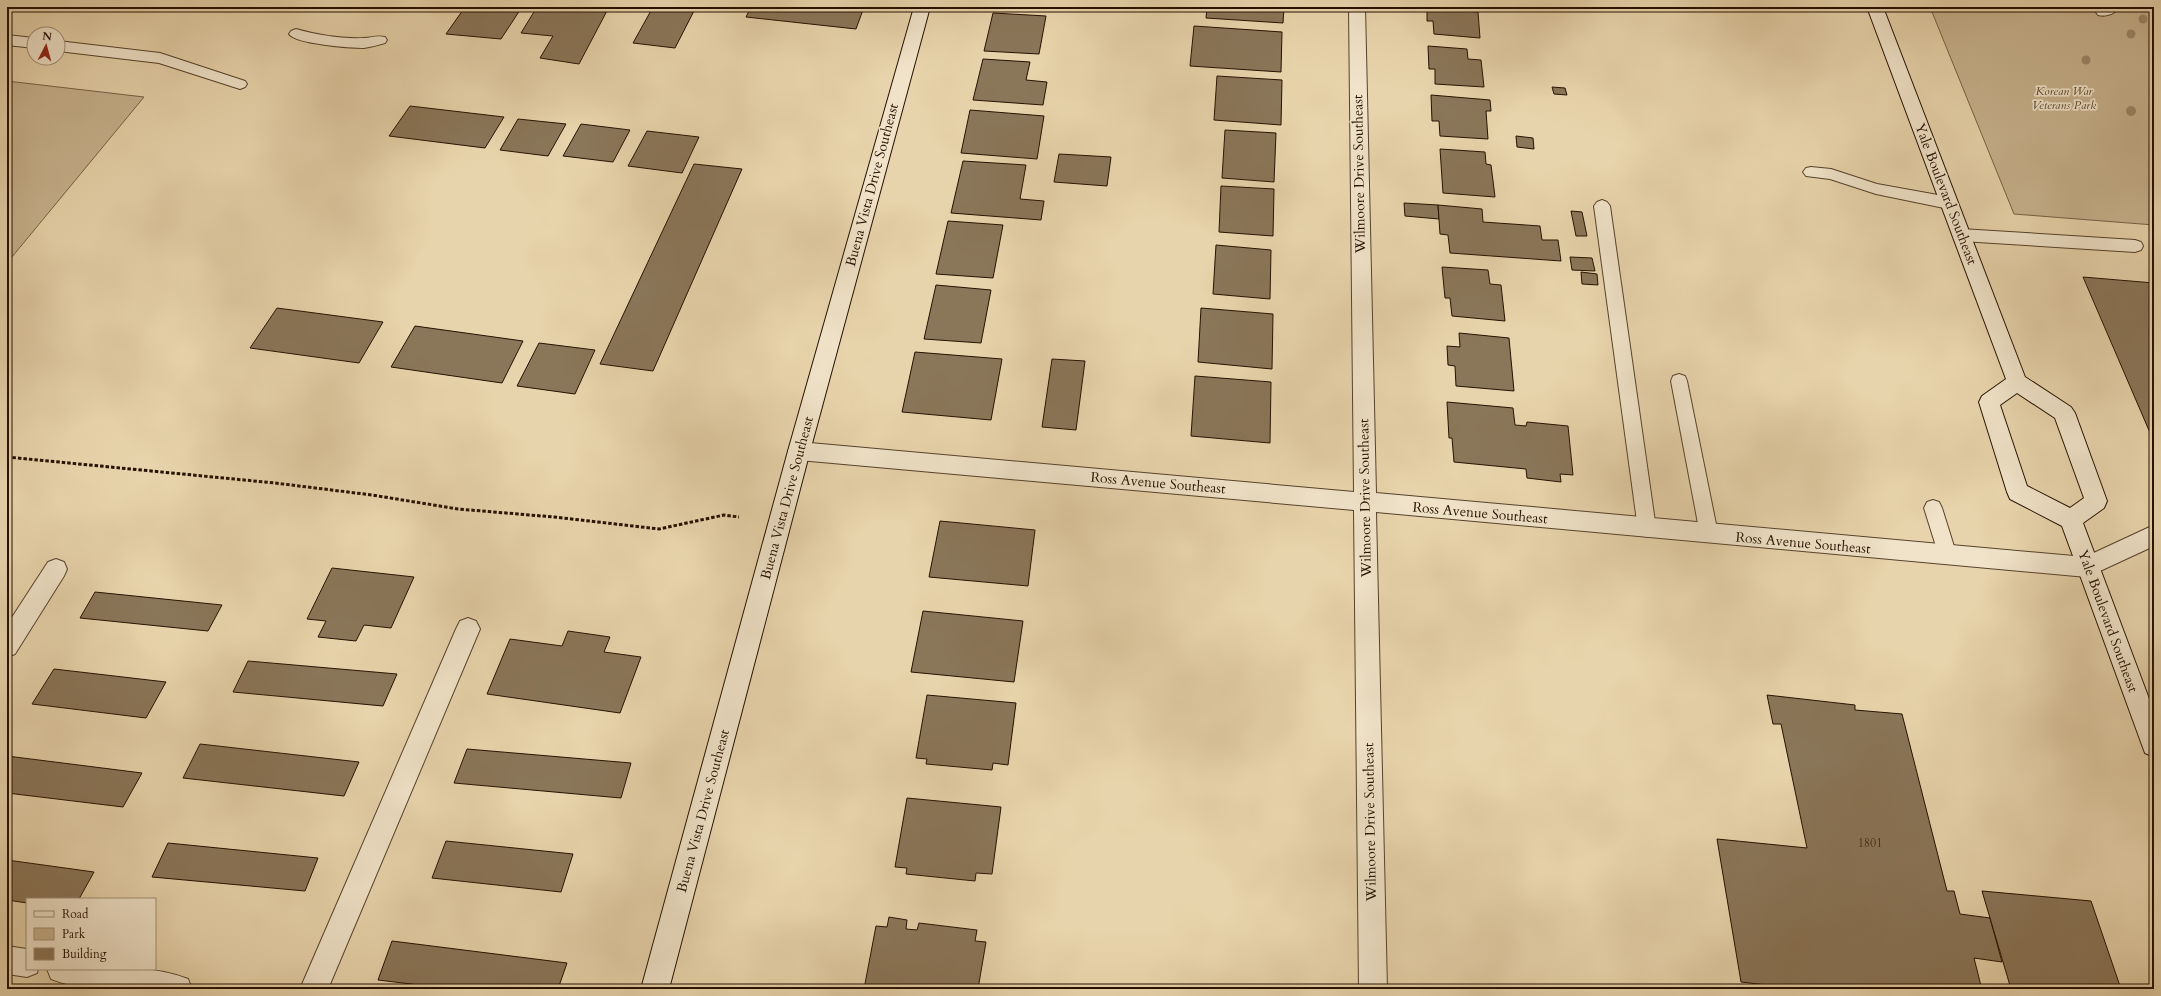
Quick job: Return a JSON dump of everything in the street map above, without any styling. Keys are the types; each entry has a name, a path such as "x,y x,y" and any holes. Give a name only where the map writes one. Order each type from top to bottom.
{"street":[{"name":"Buena Vista Drive Southeast","path":"656,989 799,451 922,7"},
{"name":"Wilmoore Drive Southeast","path":"1357,7 1373,989"},
{"name":"Yale Boulevard Southeast","path":"1875,7 2017,382"},
{"path":"2017,382 2064,413 2096,501 2071,520 2018,492 1989,402 2017,382"},
{"name":"Ross Avenue Southeast","path":"799,451 1647,529 2087,567"},
{"name":"Yale Boulevard Southeast","path":"2071,520 2087,567 2154,745"},
{"path":"2087,567 2154,535"},
{"path":"7,646 56,569"},
{"path":"314,989 468,629"},
{"path":"7,960 26,963"},
{"path":"67,970 178,989"}],"lane":[{"path":"296,34 304,37 364,43 380,40"},
{"path":"7,40 26,42"},
{"path":"66,47 160,58 240,84"},
{"path":"1811,172 1831,174 1876,189 1949,203"},
{"path":"1602,206 1647,529"},
{"path":"1961,235 2134,246"},
{"path":"1679,381 1709,534"},
{"path":"1933,508 1948,556"}],"path":[{"path":"7,457 275,483 372,495 458,509 554,517 659,529 724,515 739,517"}],"green space":[{"name":"Korean War Veterans Park","path":"1930,7 2154,7 2154,225 2014,214"},
{"path":"7,81 144,97 7,263"}],"building":[{"path":"217,7 252,7 249,11"},
{"path":"465,7 522,7 501,39 446,34"},
{"path":"537,7 609,7 579,64 540,58 553,36 521,33"},
{"path":"653,7 696,7 675,48 633,43"},
{"path":"751,7 864,7 856,29 746,17"},
{"path":"1207,7 1284,7 1283,23 1206,18"},
{"path":"1427,7 1465,7 1465,11 1478,12 1480,38 1434,34 1433,21 1427,21"},
{"path":"993,13 1046,16 1039,54 984,51"},
{"path":"1194,26 1282,32 1281,72 1190,66"},
{"path":"1428,46 1467,49 1468,59 1481,60 1484,87 1435,84 1435,69 1429,69"},
{"path":"983,59 1030,62 1026,80 1047,82 1043,105 973,100"},
{"path":"1217,76 1282,80 1281,125 1214,120"},
{"path":"1552,87 1565,88 1567,95 1554,94"},
{"path":"1431,95 1490,100 1491,111 1486,111 1488,139 1440,136 1439,121 1432,121"},
{"path":"410,106 504,117 485,148 389,136"},
{"path":"970,110 1044,116 1037,159 961,153"},
{"path":"518,119 566,124 548,156 500,150"},
{"path":"581,124 630,130 613,162 563,156"},
{"path":"1225,130 1276,133 1274,182 1222,178"},
{"path":"647,131 699,137 682,173 628,166"},
{"path":"1516,136 1533,138 1534,149 1517,147"},
{"path":"1440,149 1485,152 1486,164 1491,165 1495,197 1443,193"},
{"path":"1059,154 1111,157 1107,186 1054,182"},
{"path":"963,161 1026,165 1020,199 1044,201 1041,220 951,213"},
{"path":"694,164 742,169 653,371 600,364"},
{"path":"1221,186 1274,189 1273,236 1219,232"},
{"path":"1404,203 1438,205 1439,219 1405,216"},
{"path":"1438,205 1482,209 1483,222 1540,226 1542,240 1558,240 1561,261 1450,253 1448,235 1440,234"},
{"path":"1571,211 1582,212 1587,236 1576,236"},
{"path":"948,221 1003,225 993,278 936,274"},
{"path":"1216,245 1271,250 1270,299 1213,294"},
{"path":"1570,257 1592,258 1595,271 1572,270"},
{"path":"1442,267 1488,270 1490,284 1501,285 1505,321 1452,316 1450,298 1445,298"},
{"path":"1581,272 1597,274 1598,285 1582,284"},
{"path":"2083,277 2154,283 2154,442"},
{"path":"936,285 991,290 981,343 924,339"},
{"path":"277,308 383,322 359,363 250,348"},
{"path":"1201,308 1273,314 1272,369 1198,362"},
{"path":"415,326 523,341 502,383 391,367"},
{"path":"1459,333 1509,338 1514,391 1456,386 1455,366 1448,365 1447,346 1460,347"},
{"path":"539,343 595,350 575,394 517,386"},
{"path":"915,352 1002,359 991,420 902,412"},
{"path":"1052,359 1085,361 1076,430 1042,427"},
{"path":"1195,376 1271,382 1270,443 1191,436"},
{"path":"1447,402 1513,408 1515,425 1526,426 1527,422 1568,426 1573,475 1560,474 1561,482 1527,478 1526,469 1454,462 1452,438 1449,438"},
{"path":"940,521 1035,530 1028,586 929,577"},
{"path":"332,568 414,577 391,628 364,625 356,641 318,637 326,621 307,619"},
{"path":"95,592 222,605 208,631 80,618"},
{"path":"923,611 1023,621 1014,682 911,672"},
{"path":"568,631 610,637 604,652 641,657 620,713 487,694 510,639 562,646"},
{"path":"248,661 397,674 383,706 233,692"},
{"path":"54,669 166,682 146,718 32,704"},
{"path":"927,695 1016,703 1008,765 993,763 992,770 926,764 927,759 916,758"},
{"path":"1767,695 1855,705 1855,710 1902,714 1947,891 1954,891 1960,914 1990,918 2002,962 1974,958 1981,986 1973,985 1974,989 1801,989 1741,982 1717,839 1807,848 1781,724 1773,724"},
{"path":"200,744 359,762 344,796 183,778"},
{"path":"467,749 631,763 621,798 454,783"},
{"path":"7,756 142,773 123,807 7,793"},
{"path":"907,798 1001,807 992,874 976,873 975,881 906,874 907,868 895,867"},
{"path":"446,841 573,854 561,892 432,878"},
{"path":"168,843 318,858 305,891 152,877"},
{"path":"7,860 94,872 80,898 26,898 26,903 7,900"},
{"path":"1982,891 2091,901 2121,989 2011,989"},
{"path":"889,917 907,920 906,929 917,930 919,923 977,930 975,941 986,942 978,989 864,989 876,926 887,927"},
{"path":"392,941 567,963 558,989 452,989 378,980"}]}
